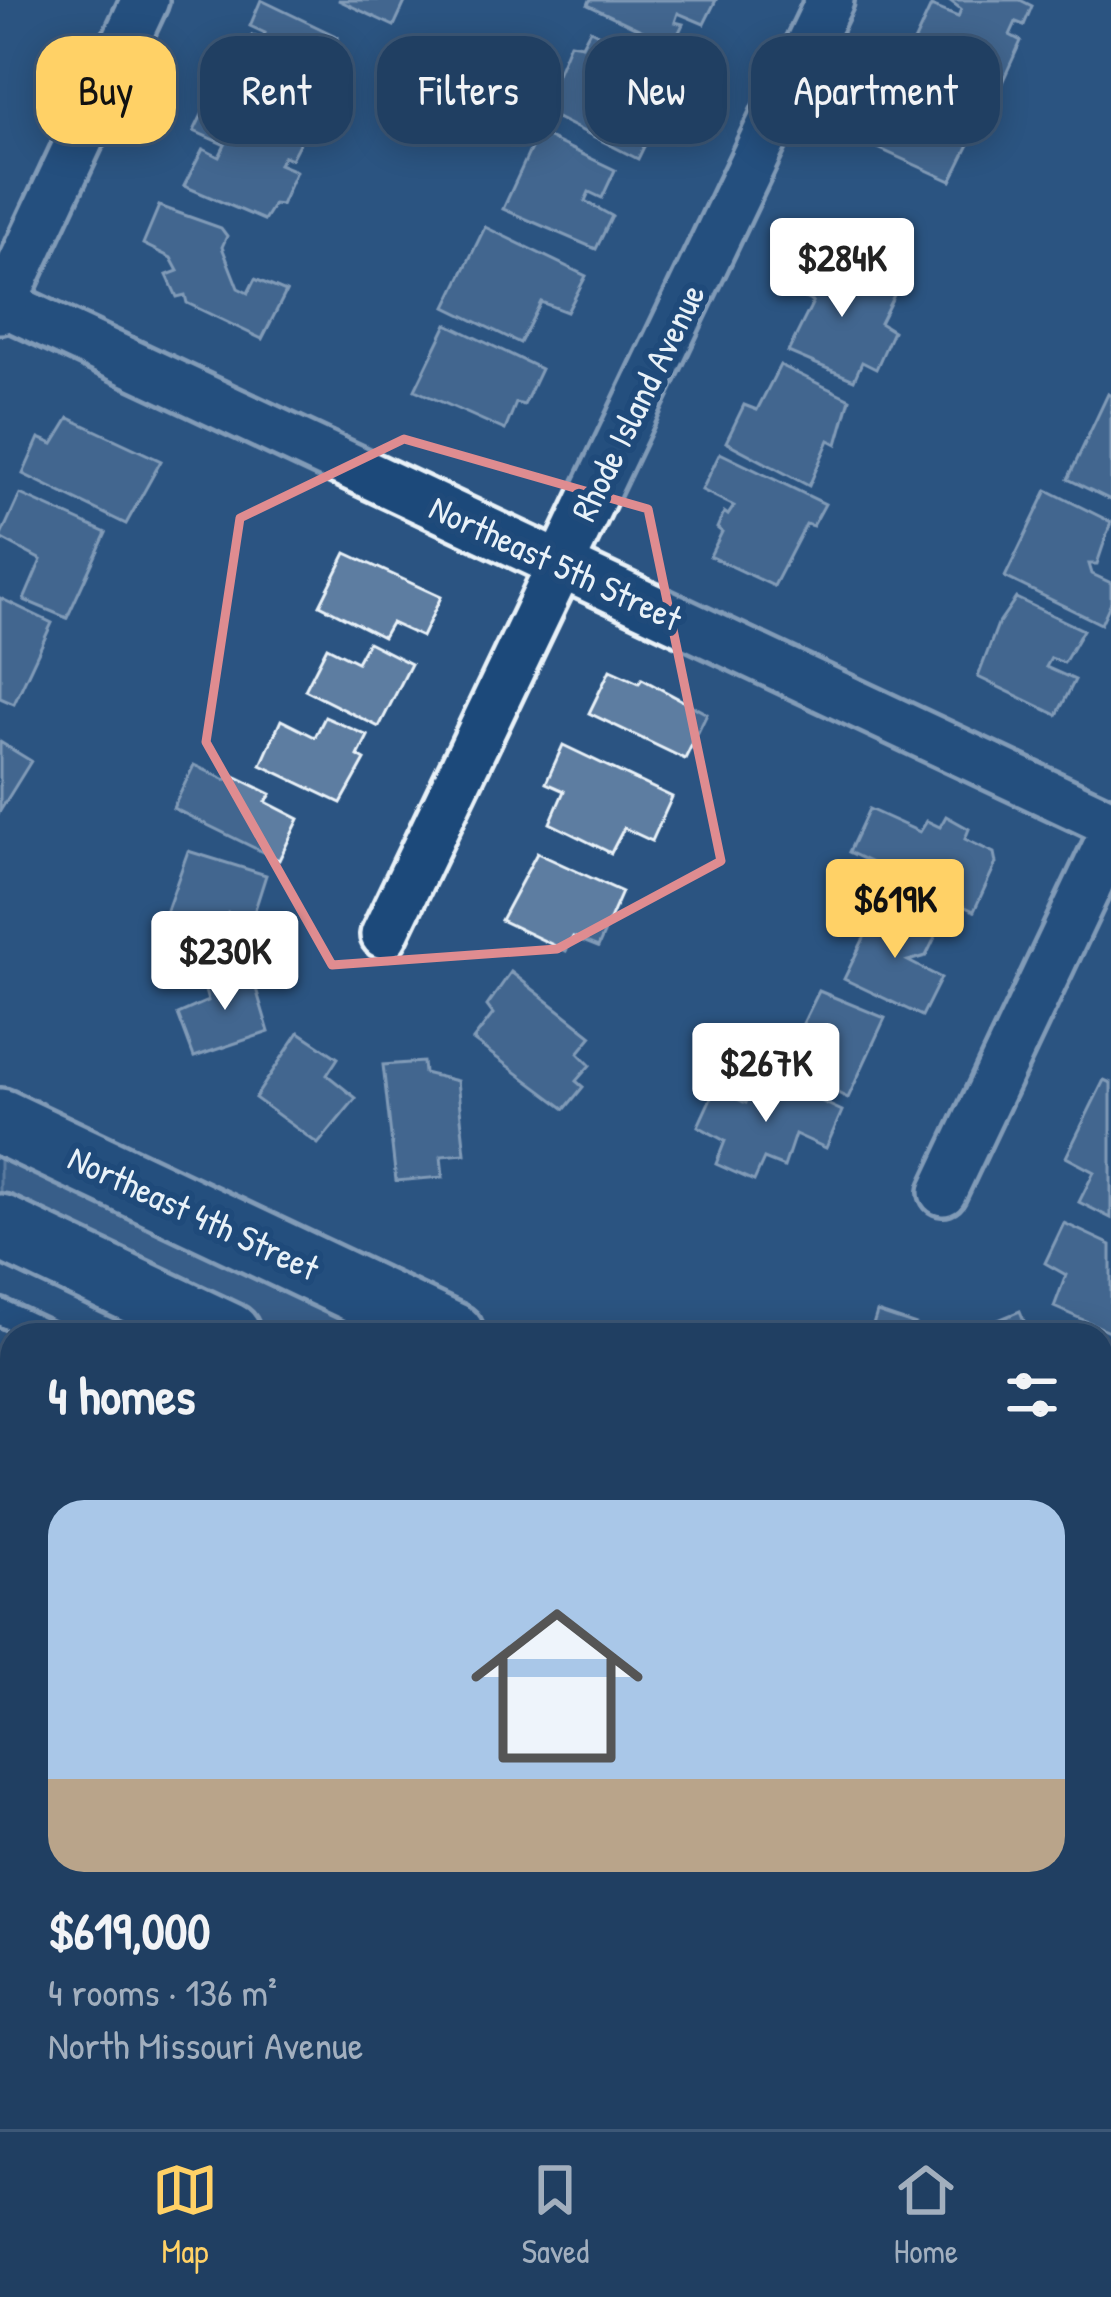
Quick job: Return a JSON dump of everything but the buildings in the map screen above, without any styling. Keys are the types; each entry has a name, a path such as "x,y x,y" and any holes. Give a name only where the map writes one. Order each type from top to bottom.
{"main road":[{"name":"Northeast 4th Street","path":"0,1121 427,1323"},
{"path":"0,1227 183,1323"}],"street":[{"path":"1,306 146,0"},
{"name":"Rhode Island Avenue","path":"384,934 830,0"},
{"name":"Northeast 5th Street","path":"1,306 1111,823"},
{"path":"943,1192 1111,837"}],"highlighted area":[{"path":"404,439 648,509 721,861 557,949 332,965 206,742 240,518"}],"shaded area":[{"path":"0,1147 370,1323 253,1323 0,1202"}]}
